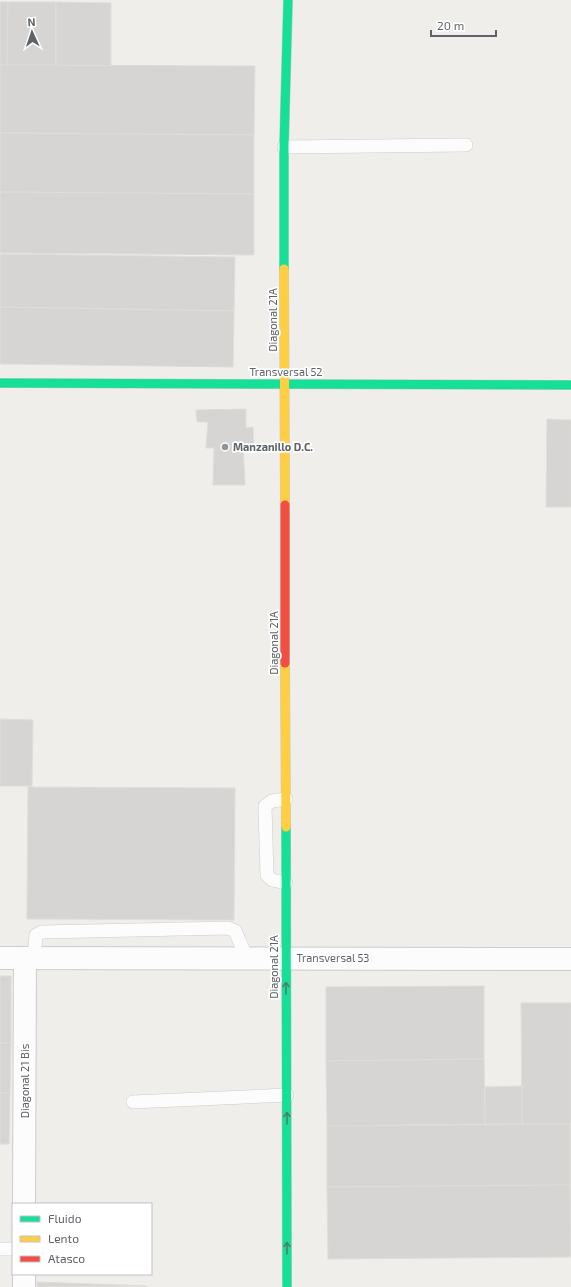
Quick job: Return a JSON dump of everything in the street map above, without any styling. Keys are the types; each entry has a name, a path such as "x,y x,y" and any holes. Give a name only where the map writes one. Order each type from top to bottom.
{"street":[{"name":"Diagonal 21A","path":"287,1287 284,147 288,0"},
{"name":"Transversal 52","path":"0,383 571,385"},
{"name":"Transversal 53","path":"0,958 571,959"},
{"name":"Diagonal 21 Bis","path":"24,1203 29,958"},
{"path":"24,1275 24,1287"}],"lane":[{"path":"284,147 466,145"},
{"path":"286,798 272,801 265,806 267,875 272,880 286,883"},
{"path":"29,958 36,936 42,932 228,928 235,931 247,958"},
{"path":"133,1102 287,1095"},
{"path":"0,1249 12,1249"}],"building":[{"path":"0,2 8,2 7,65 0,65"},
{"path":"8,2 56,2 56,65 7,65"},
{"path":"56,2 111,3 111,66 56,65"},
{"path":"0,65 255,66 254,135 0,133"},
{"path":"0,133 254,135 254,194 0,192"},
{"path":"0,192 254,194 254,255 0,253"},
{"path":"0,254 235,257 234,311 0,307"},
{"path":"0,307 234,311 233,367 0,364"},
{"name":"Manzanillo D.C.","path":"246,409 246,428 253,427 254,446 243,446 245,485 213,485 214,448 206,448 208,422 197,422 196,410"},
{"path":"547,419 571,420 571,507 546,507"},
{"path":"0,719 33,720 32,786 0,786"},
{"path":"28,787 235,788 234,920 27,919"},
{"path":"0,976 11,976 11,1043 0,1043"},
{"path":"484,986 484,1059 326,1061 326,987"},
{"path":"521,1003 571,1003 571,1124 522,1124"},
{"path":"0,1043 11,1043 10,1093 0,1093"},
{"path":"484,1059 485,1124 327,1126 326,1061"},
{"path":"522,1086 522,1124 485,1124 485,1087"},
{"path":"0,1093 10,1093 9,1144 0,1144"},
{"path":"570,1124 570,1185 327,1187 327,1126"},
{"path":"571,1124 571,1251 570,1185"},
{"path":"570,1185 571,1257 328,1259 327,1187"},
{"path":"37,1282 147,1286 37,1287"}],"traffic: fast":[{"path":"284,269 284,147 288,0"},
{"path":"0,383 571,385"},
{"path":"286,827 287,1287"}],"traffic: slow":[{"path":"284,269 285,505"},
{"path":"285,663 286,827"}],"traffic: jam":[{"path":"285,505 285,663"}],"place":[{"name":"Manzanillo D.C.","path":"225,447"}]}
